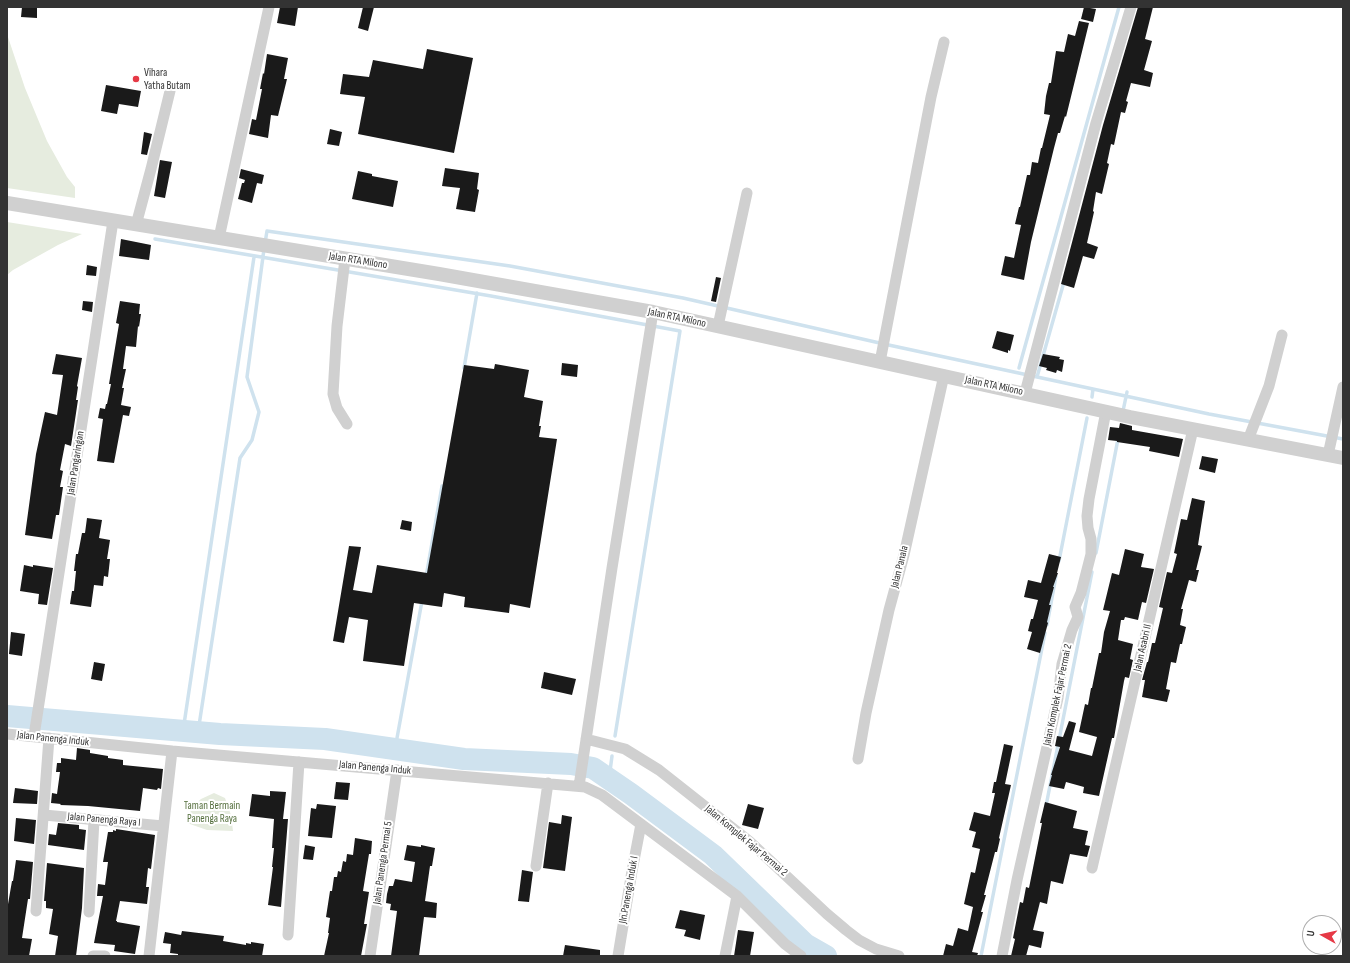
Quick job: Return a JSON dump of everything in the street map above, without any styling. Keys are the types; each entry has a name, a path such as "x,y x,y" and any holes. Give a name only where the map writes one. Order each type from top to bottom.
{"street":[{"path":"219,238 269,7"},
{"path":"1025,393 1096,123 1132,7"},
{"path":"880,362 914,182 944,42"},
{"path":"136,225 170,91"},
{"path":"718,326 747,193"},
{"name":"Jalan RTA Milono","path":"7,202 136,225 439,274 653,312 1106,411 1343,458"},
{"name":"Jalan Pangaringan","path":"35,732 113,221"},
{"path":"345,259 337,326 333,394 336,408 347,424"},
{"path":"579,781 653,312"},
{"path":"1248,440 1269,386 1282,336"},
{"name":"Jalan Panala","path":"858,758 889,610 904,555 944,375"},
{"path":"1328,455 1343,387"},
{"name":"Jalan Komplek Fajar Permai 2","path":"1002,956 1017,880 1058,698 1062,664 1072,630 1078,617 1075,607 1081,593 1091,554 1091,539 1087,516 1089,498 1106,411"},
{"name":"Jalan Asabri II","path":"1092,868 1193,429"},
{"name":"Jalan Panenga Induk","path":"7,734 35,732 49,738 172,751 548,783 579,781 585,787 602,795 737,896 785,944 801,956"},
{"path":"36,911 49,738"},
{"name":"Jalan Komplek Fajar Permai 2","path":"586,739 625,749 659,770 749,841 846,930 859,940 876,949 899,956"},
{"path":"149,956 172,751"},
{"path":"288,935 299,762"},
{"name":"Jalan Panenga Permai 5","path":"370,956 396,770"},
{"path":"536,866 548,783"},
{"name":"Jalan Panenga Raya I","path":"44,815 163,826"},
{"path":"89,912 94,820"},
{"name":"Jln.Panenga Induk I","path":"618,956 641,824"},
{"path":"725,956 737,896"},
{"path":"93,956 105,956"}],"green space":[{"path":"7,34 25,88 47,141 67,177 75,187 75,198 7,188"},
{"path":"7,222 82,234 58,245 13,270 7,275"},
{"name":"Taman Bermain Panenga Raya","path":"214,793 225,798 231,815 233,831 207,830 187,823 192,807 201,799"}],"building":[{"path":"22,7 37,7 37,18 21,17"},
{"path":"280,7 298,7 295,26 277,23"},
{"path":"363,7 374,7 368,31 358,28"},
{"path":"1084,7 1096,9 1093,22 1081,19"},
{"path":"1138,7 1153,7 1145,39 1152,41 1144,70 1153,73 1150,87 1131,83 1126,101 1128,102 1125,113 1121,112 1114,145 1111,144 1107,163 1109,164 1102,194 1096,192 1094,212 1087,243 1098,247 1094,259 1083,256 1074,288 1061,284 1103,125"},
{"path":"1079,21 1089,23 1066,117 1065,116 1060,133 1058,133 1054,148 1031,242 1024,280 1001,275 1005,256 1014,258 1021,225 1015,224 1027,175 1030,175 1032,162 1038,163 1042,148 1050,115 1044,114 1046,96 1049,83 1051,83 1056,51 1064,52 1068,34 1075,36"},
{"path":"427,49 473,58 454,153 358,134 365,97 340,94 343,74 369,77 373,60 423,69"},
{"path":"267,54 288,58 284,79 287,79 278,116 271,115 268,138 249,134 252,119 256,120"},
{"path":"106,85 141,91 138,107 119,104 117,114 101,111"},
{"path":"330,129 342,132 339,146 327,144"},
{"path":"144,132 152,134 147,155 141,154"},
{"path":"160,160 172,162 165,198 154,196"},
{"path":"445,168 479,173 477,189 479,190 475,212 456,209 460,188 442,186"},
{"path":"241,169 264,175 262,184 257,183 252,203 238,199 242,183 244,183 245,180 239,178"},
{"path":"358,171 372,174 372,176 398,181 393,207 352,199"},
{"path":"121,239 151,245 149,260 119,256"},
{"path":"87,265 97,267 96,276 86,275"},
{"path":"716,277 721,278 716,302 711,301"},
{"path":"83,301 93,302 92,312 82,310"},
{"path":"120,301 140,304 139,314 141,314 136,347 126,346 123,369 126,369 122,388 124,388 121,405 131,407 129,416 123,415 114,463 97,461 103,419 98,418 100,408 105,409 107,404 111,384 109,384 119,324 116,323"},
{"path":"997,331 1014,335 1010,351 1008,350 1008,353 992,348"},
{"path":"56,354 82,358 77,386 76,400 78,400 71,446 65,444 60,470 63,471 60,487 63,487 59,515 56,515 52,539 25,535 36,454 45,412 57,415 63,375 52,374"},
{"path":"1043,354 1060,357 1059,359 1064,360 1062,372 1057,370 1056,373 1039,366"},
{"path":"562,363 578,365 577,377 561,375"},
{"path":"495,364 529,370 524,397 543,401 539,426 541,426 539,437 557,439 530,608 510,604 509,613 464,607 465,597 444,593 442,607 414,603 404,666 363,661 368,620 349,617 344,643 333,641 349,546 361,547 353,590 372,593 377,565 427,573 464,365 494,369"},
{"path":"1120,423 1132,426 1132,430 1183,439 1179,457 1149,451 1150,447 1108,440 1110,427 1119,428"},
{"path":"1202,456 1218,459 1215,473 1199,469"},
{"path":"1192,498 1205,501 1198,545 1202,546 1196,570 1199,570 1196,582 1189,580 1181,609 1183,609 1180,625 1186,627 1182,644 1180,644 1176,663 1171,662 1166,689 1170,690 1167,702 1142,697 1145,680 1142,680 1152,643 1155,643 1163,608 1159,607 1167,572 1172,573 1177,554 1174,553 1181,519 1187,520"},
{"path":"87,518 102,520 99,538 110,540 107,559 110,559 108,577 104,576 103,586 94,585 91,607 70,604 72,591 74,591 76,554 78,554 82,533 85,533"},
{"path":"402,520 412,522 411,531 400,529"},
{"path":"1125,549 1144,554 1141,567 1154,569 1146,603 1142,602 1138,620 1125,617 1124,620 1121,620 1118,640 1133,644 1130,659 1133,660 1129,678 1125,677 1124,681 1114,738 1112,738 1099,796 1083,793 1084,787 1066,782 1064,789 1049,786 1060,747 1055,746 1057,736 1063,737 1069,721 1076,723 1069,750 1092,756 1097,737 1079,732 1085,704 1088,705 1110,611 1103,610 1112,573 1119,575"},
{"path":"1049,554 1061,557 1049,605 1051,605 1048,623 1040,653 1027,649 1032,632 1028,631 1038,600 1024,597 1028,580 1041,583"},
{"path":"24,565 53,568 47,605 38,604 39,594 20,591"},
{"path":"11,632 25,634 22,656 9,654"},
{"path":"94,662 105,664 102,681 91,679"},
{"path":"544,672 576,679 572,695 541,688"},
{"path":"1004,744 1013,746 1005,784 1011,785 997,852 995,852 984,895 986,895 981,912 983,912 972,952 978,953 977,956 943,956 946,944 953,946 958,928 968,931 973,907 964,904 971,872 975,873 980,849 972,847 976,832 969,830 974,812 990,816 995,793 992,793 994,782 996,782"},
{"path":"77,748 90,750 90,753 108,756 108,758 123,760 123,765 163,769 161,789 158,788 157,790 143,788 140,811 51,803 52,793 57,794 60,772 56,772 57,763 61,763 61,758 76,760"},
{"path":"336,782 350,783 348,800 334,799"},
{"path":"15,788 38,791 37,804 13,803"},
{"path":"270,791 286,792 283,819 288,819 281,907 268,905 273,867 274,848 272,848 274,819 249,816 252,794 270,796"},
{"path":"1045,802 1077,811 1073,828 1088,831 1085,845 1090,846 1087,857 1070,854 1063,884 1051,881 1047,904 1040,902 1033,930 1044,932 1041,948 1029,945 1026,956 1011,956 1020,902 1023,903 1026,887 1029,888"},
{"path":"317,804 336,806 332,838 308,836 311,808 316,809"},
{"path":"748,804 764,808 758,829 742,825"},
{"path":"562,815 572,817 565,871 543,868 549,822 561,824"},
{"path":"16,818 36,820 34,844 14,841"},
{"path":"58,823 79,825 79,829 86,830 84,850 48,845 49,834 56,835"},
{"path":"116,829 155,835 151,869 148,868 146,887 149,887 147,904 120,901 116,921 140,926 135,954 114,951 115,945 94,943 103,896 97,896 98,884 105,885 108,862 103,862 108,832 113,832 113,830 116,831"},
{"path":"355,838 372,841 371,854 369,854 363,891 369,892 364,924 367,924 361,956 324,956 329,933 330,918 326,917 330,891 332,891 334,877 337,877 338,871 341,872 343,861 346,862 347,854 353,855"},
{"path":"305,845 315,847 313,860 303,859"},
{"path":"407,845 421,847 421,845 435,848 432,866 430,866 425,901 437,903 436,918 424,917 419,956 391,956 397,911 390,910 391,904 386,903 387,894 389,886 393,886 395,879 412,882 415,862 404,860"},
{"path":"16,860 33,862 30,899 28,899 22,938 32,939 29,956 7,956 7,910"},
{"path":"47,863 84,868 82,908 76,956 55,956 58,936 49,934 53,909 46,908 46,901 44,901"},
{"path":"522,870 533,872 529,902 518,901"},
{"path":"680,910 705,915 700,940 684,936 686,930 675,928"},
{"path":"738,930 754,932 750,956 734,956"},
{"path":"182,931 224,936 223,941 246,945 246,943 251,944 251,942 264,944 262,956 178,956 178,954 170,953 171,944 163,943 165,932 181,935"},
{"path":"565,945 600,950 600,956 563,956"}],"waterway":[{"path":"1019,368 1119,7"},
{"path":"265,243 267,231 510,266 683,298 884,344 1209,414 1343,439"},
{"path":"155,239 491,296 680,331 615,736"},
{"path":"198,732 240,458 252,440 259,412 247,377 264,249"},
{"path":"183,731 254,257"},
{"path":"1037,377 1064,282"},
{"path":"464,368 477,293"},
{"path":"1092,397 1093,389"},
{"path":"1123,411 1127,392"},
{"path":"1059,561 1087,418"},
{"path":"1096,553 1118,439"},
{"path":"426,577 442,486"},
{"path":"1046,806 1092,572"},
{"path":"1047,625 1056,576"},
{"path":"395,749 422,601"},
{"path":"981,956 1045,633"},
{"path":"7,716 220,734 325,739 464,759 571,764 593,768 631,794 713,855 805,944 826,956"},
{"path":"7,721 145,733 256,739 453,763 571,764"},
{"path":"609,779 612,756"}],"place":[{"name":"Vihara Yatha Butam","path":"136,79"}]}
